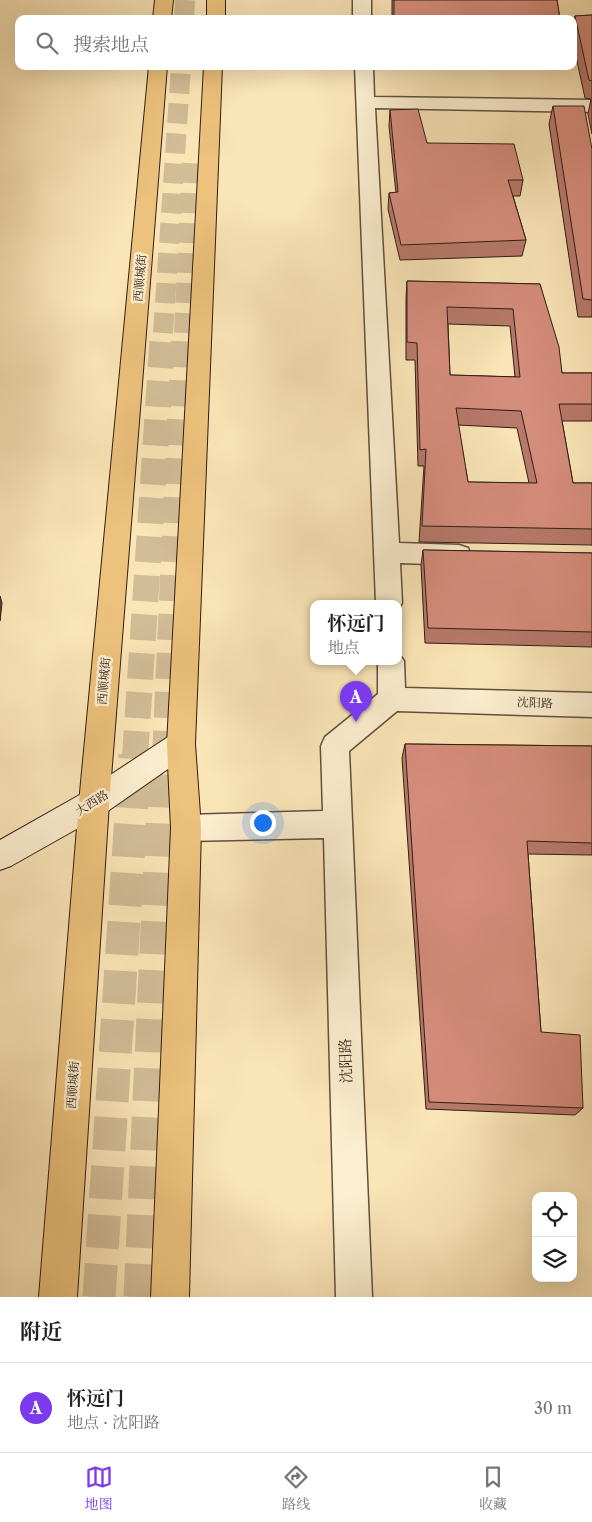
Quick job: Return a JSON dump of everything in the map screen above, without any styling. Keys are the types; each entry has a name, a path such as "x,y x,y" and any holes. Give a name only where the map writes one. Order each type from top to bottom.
{"main road":[{"path":"162,15 164,0"},
{"path":"216,0 216,15"},
{"name":"西顺城街","path":"58,1297 94,802 158,70"},
{"path":"170,1297 186,828 181,744 213,70"},
{"name":"大西路","path":"0,856 94,802 181,744"}],"street":[{"path":"362,0 362,15"},
{"path":"364,70 389,600"},
{"path":"366,102 592,106"},
{"path":"388,553 485,555"},
{"path":"391,665 392,699"},
{"name":"沈阳路","path":"354,1297 334,746 392,699 592,705"},
{"path":"186,828 338,824"}],"building":[{"path":"394,0 557,0 559,15 394,15"},
{"path":"592,15 592,81 589,80 577,25 577,16"},
{"path":"553,106 584,106 592,149 592,300 583,299"},
{"path":"418,109 427,143 514,144 523,180 508,180 526,240 401,245 389,193 398,192 390,110"},
{"path":"407,281 540,284 559,347 562,373 592,373 592,404 559,404 573,483 592,483 592,529 422,526 426,449 420,450 417,343 407,342","holes":["447,307 513,309 520,377 450,375","456,408 521,411 537,483 468,482"]},
{"path":"423,550 592,553 592,632 428,628"},
{"path":"405,744 592,746 592,843 527,841 541,1032 580,1035 583,1108 429,1102"}],"tunnel":[{"path":"184,15 185,0"},
{"path":"163,333 181,70"},
{"path":"184,333 192,157"},
{"path":"135,757 163,332"},
{"path":"165,757 184,332"},
{"path":"99,1297 135,755"},
{"path":"140,1297 165,755"}],"place":[{"name":"怀远门","path":"356,722"}]}
